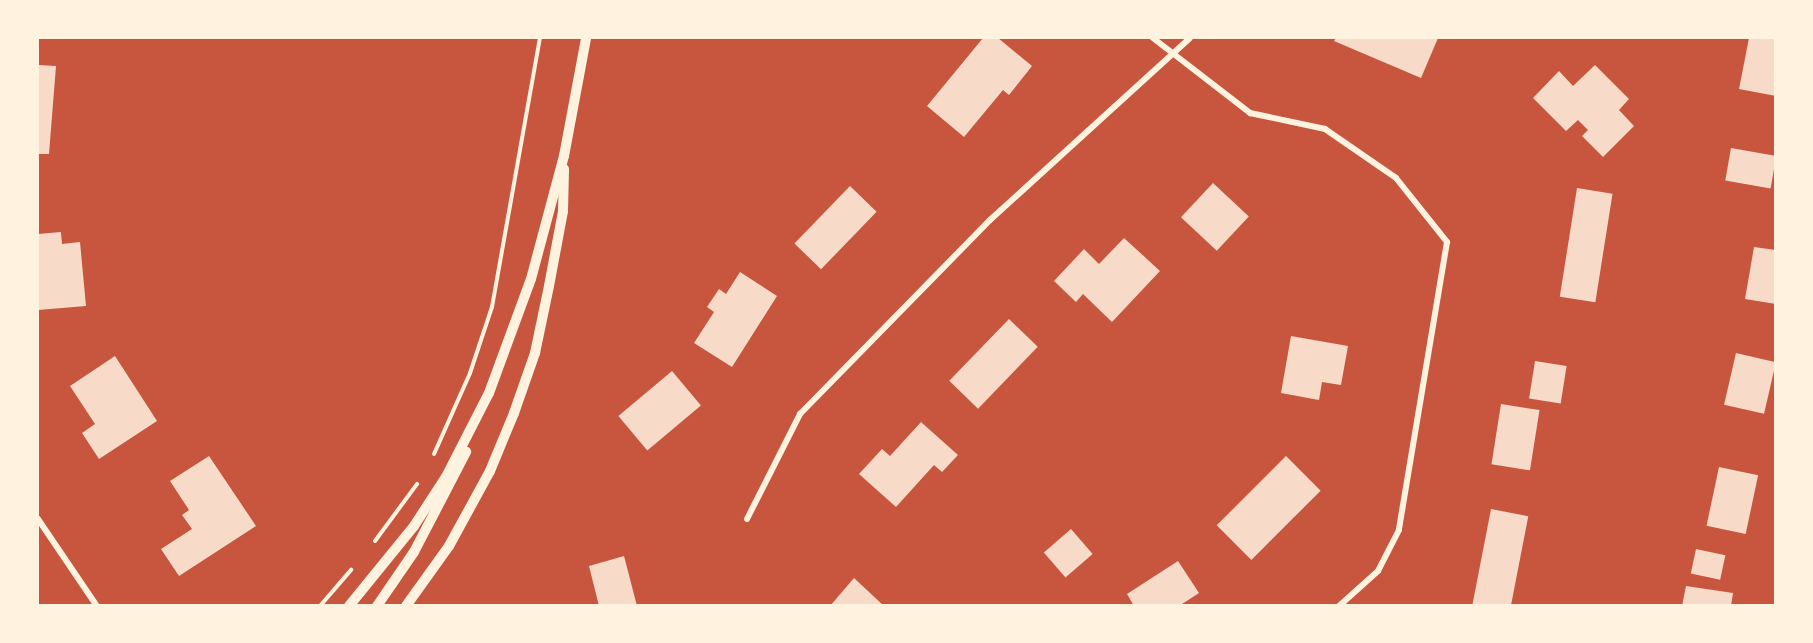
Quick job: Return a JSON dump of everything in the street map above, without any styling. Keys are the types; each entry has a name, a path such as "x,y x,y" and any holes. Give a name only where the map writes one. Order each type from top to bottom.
{"street":[{"path":"377,606 414,552 455,480 531,279 564,156 586,38"},
{"path":"1153,38 1250,113 1325,129 1396,178 1447,242 1399,530 1378,571 1339,606"},
{"path":"747,519 800,414 990,220 1190,38"},
{"path":"406,606 449,546 490,471 514,413 535,353 549,286 563,211 564,156"},
{"path":"349,606 414,526 446,477 489,393"},
{"path":"38,519 97,606"}],"path":[{"path":"433,457 470,373 492,307 540,38"},
{"path":"370,548 422,476"},
{"path":"320,606 355,566"}],"building":[{"path":"983,38 998,38 1032,66 1009,95 1003,90 964,137 927,106"},
{"path":"1336,38 1438,38 1421,78 1334,41"},
{"path":"1749,38 1776,38 1776,96 1739,89"},
{"path":"38,65 56,66 49,154 38,154"},
{"path":"1595,65 1629,99 1619,110 1634,126 1603,157 1582,136 1588,130 1578,120 1566,131 1533,98 1559,71 1573,86"},
{"path":"1731,148 1776,156 1771,188 1725,180"},
{"path":"1213,183 1249,216 1217,251 1181,217"},
{"path":"850,186 877,212 821,269 794,244"},
{"path":"1577,188 1613,194 1595,302 1560,297"},
{"path":"61,232 62,244 80,242 86,306 38,310 38,234"},
{"path":"1124,238 1160,271 1112,322 1083,294 1076,302 1054,281 1084,249 1099,264"},
{"path":"1754,247 1776,250 1776,304 1745,299"},
{"path":"740,272 777,296 732,367 694,343 714,312 707,307 719,289 726,294"},
{"path":"1009,319 1038,347 978,409 949,381"},
{"path":"1291,336 1348,346 1341,385 1322,382 1319,400 1281,393"},
{"path":"1736,353 1776,362 1764,414 1724,405"},
{"path":"115,356 157,421 99,459 82,433 95,424 70,386"},
{"path":"1535,361 1567,366 1561,404 1529,399"},
{"path":"672,371 701,405 647,450 618,416"},
{"path":"1501,404 1540,410 1530,470 1491,464"},
{"path":"921,422 958,455 942,472 934,465 896,507 859,474 882,449 890,456"},
{"path":"209,456 256,526 179,576 161,549 192,529 182,515 189,510 170,481"},
{"path":"1286,456 1321,491 1251,560 1217,525"},
{"path":"1719,467 1758,475 1746,534 1707,526"},
{"path":"1491,509 1528,516 1511,606 1472,606"},
{"path":"1071,529 1093,554 1065,578 1044,553"},
{"path":"1696,549 1725,555 1720,580 1691,573"},
{"path":"624,556 637,606 599,606 589,566"},
{"path":"1178,561 1199,593 1179,606 1134,606 1127,594"},
{"path":"854,578 884,606 830,606"},
{"path":"1686,586 1733,593 1731,606 1682,606"}]}
